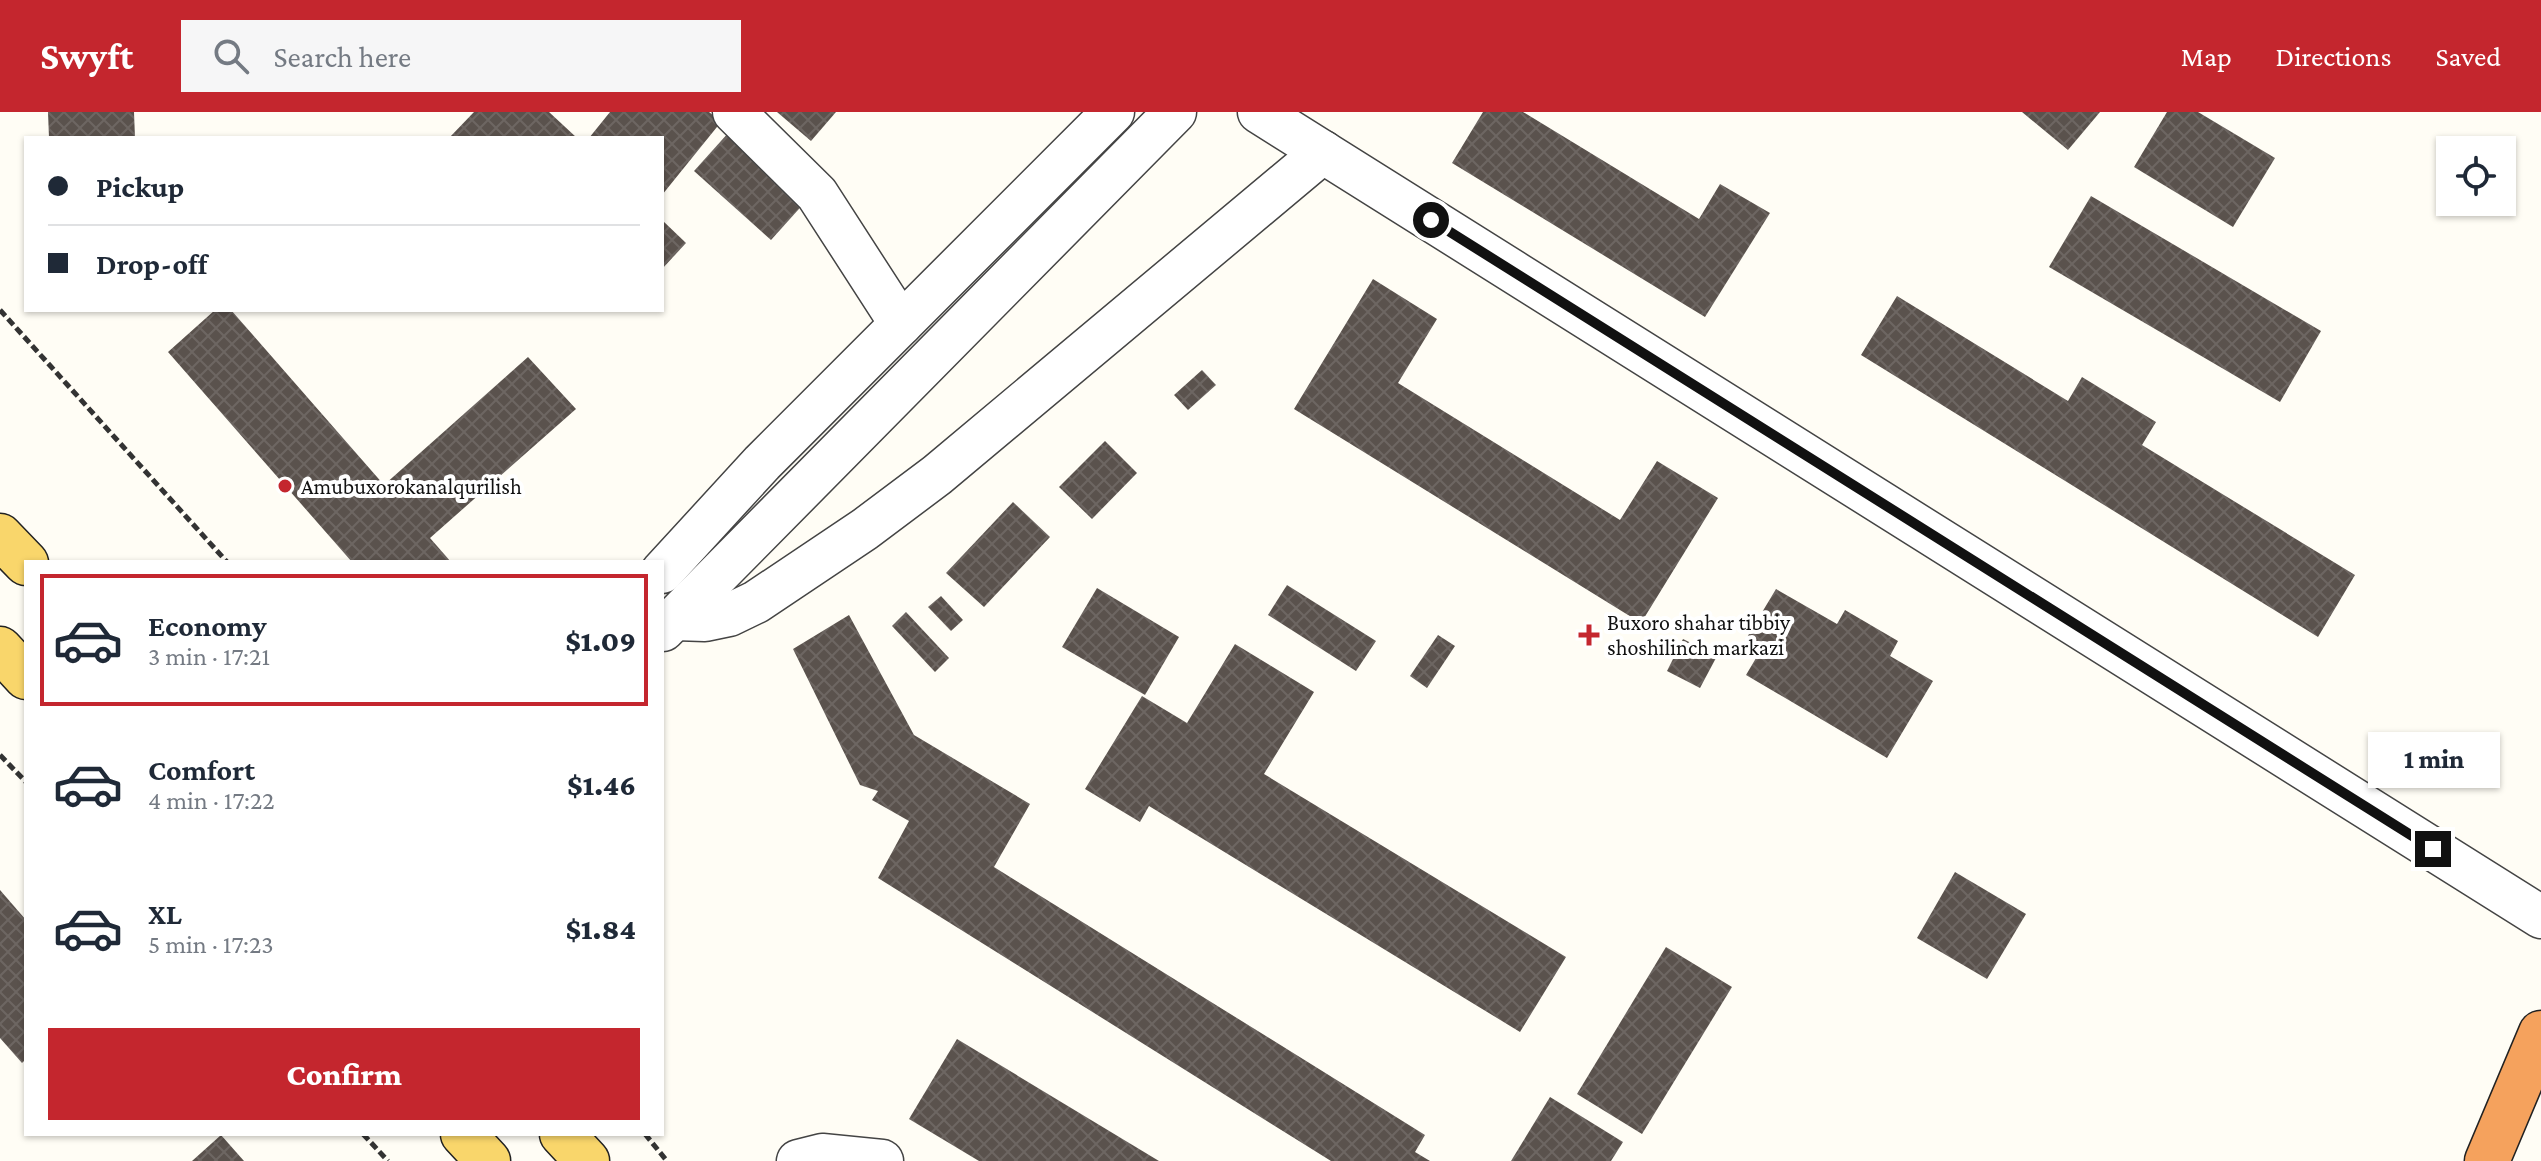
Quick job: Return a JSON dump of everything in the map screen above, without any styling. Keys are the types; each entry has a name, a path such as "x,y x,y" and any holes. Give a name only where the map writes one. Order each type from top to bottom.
{"highway":[{"path":"2487,1161 2541,1033"}],"main road":[{"path":"0,536 24,561"},
{"path":"0,649 24,675"},
{"path":"465,1136 488,1161"},
{"path":"564,1136 587,1161"}],"street":[{"path":"734,112 817,194 901,324"},
{"path":"664,570 762,463 1113,112"},
{"path":"668,625 1175,112"},
{"path":"1259,112 2541,917"},
{"path":"668,625 729,615 756,602 865,529 937,475 1323,152"},
{"path":"798,1161 822,1155 882,1161"}],"path":[{"path":"0,310 225,560"},
{"path":"0,755 24,780"},
{"path":"365,1136 388,1161"},
{"path":"647,1136 667,1161"}],"building":[{"path":"48,112 134,112 135,136 49,136"},
{"path":"474,112 549,112 575,136 451,136"},
{"path":"610,112 709,112 721,122 664,193 664,136 591,136"},
{"path":"777,112 836,112 811,141"},
{"path":"1483,112 1523,112 1699,219 1720,184 1770,213 1705,317 1452,163"},
{"path":"2022,112 2100,112 2068,150"},
{"path":"2167,112 2198,112 2275,158 2233,227 2134,167"},
{"path":"730,131 807,200 771,240 694,171"},
{"path":"2091,196 2321,331 2280,402 2049,267"},
{"path":"664,222 686,243 664,267"},
{"path":"1373,279 1437,319 1398,383 1620,520 1657,461 1718,498 1641,623 1294,409"},
{"path":"1897,296 2068,401 2082,377 2156,422 2142,445 2355,575 2318,637 1861,355"},
{"path":"213,312 233,312 384,485 528,357 576,409 430,538 449,560 350,560 168,352"},
{"path":"1202,370 1216,385 1188,410 1174,395"},
{"path":"1105,441 1137,473 1092,519 1059,487"},
{"path":"1013,502 1050,537 984,607 946,573"},
{"path":"1287,585 1376,641 1356,671 1268,615"},
{"path":"1097,588 1179,637 1145,695 1062,647"},
{"path":"1776,589 1837,624 1845,610 1898,641 1890,656 1933,681 1887,758 1746,675 1759,653 1743,644"},
{"path":"941,596 963,620 951,631 928,607"},
{"path":"906,612 949,658 935,672 892,626"},
{"path":"849,615 914,735 1030,804 994,867 1425,1135 1415,1152 1430,1161 1331,1161 878,878 909,821 872,800 878,791 860,785 793,649"},
{"path":"1438,635 1455,646 1427,688 1410,676"},
{"path":"1683,639 1717,656 1700,688 1667,671"},
{"path":"1235,644 1314,692 1264,774 1566,957 1520,1032 1149,806 1140,822 1085,789 1142,696 1187,723"},
{"path":"1955,872 2026,914 1987,979 1917,938"},
{"path":"0,890 24,918 22,1063 0,1038"},
{"path":"1666,947 1732,987 1642,1134 1577,1094"},
{"path":"957,1039 1159,1161 979,1161 909,1119"},
{"path":"1550,1097 1623,1142 1611,1161 1511,1161"},
{"path":"222,1136 244,1161 192,1161"}],"place":[{"name":"Amubuxorokanalqurilish","path":"285,486"},
{"name":"Buxoro shahar tibbiy shoshilinch markazi","path":"1589,635"}],"route":[{"path":"1431,220 2433,849"}]}
